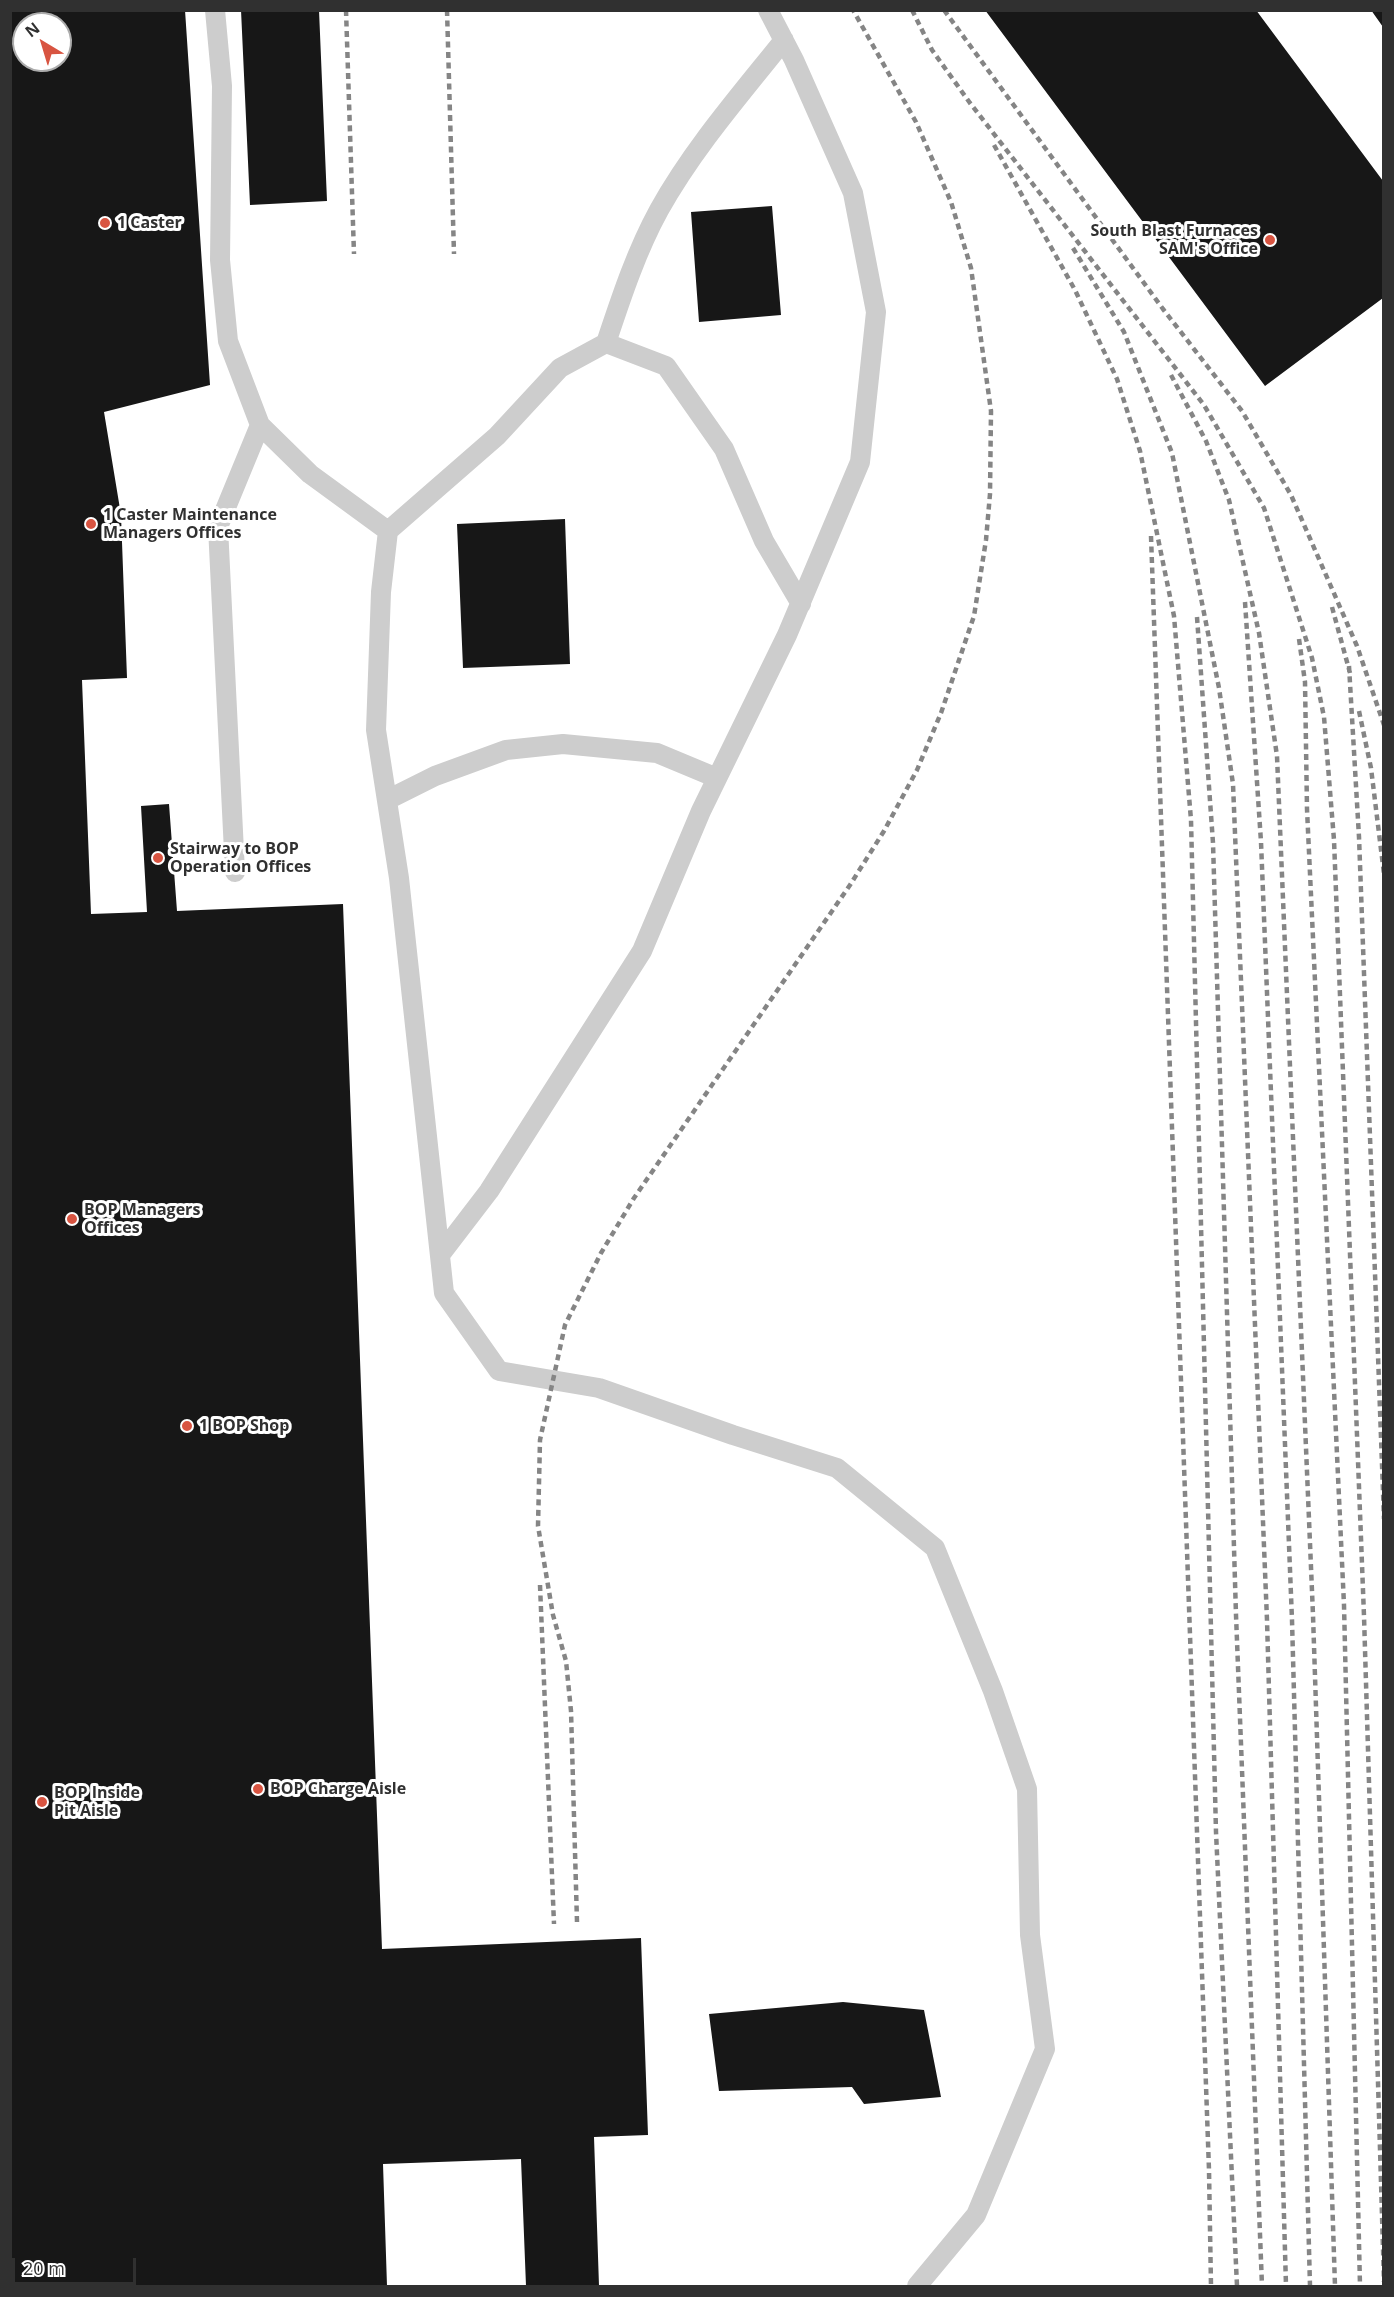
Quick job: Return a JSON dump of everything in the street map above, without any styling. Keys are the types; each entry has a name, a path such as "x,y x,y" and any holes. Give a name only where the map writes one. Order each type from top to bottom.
{"lane":[{"path":"215,10 222,86 220,260 228,341 260,425 310,474 388,531"},
{"path":"440,1255 489,1191 642,951 717,778 801,604 860,462 876,312 853,193 784,40 768,10"},
{"path":"784,40 706,137 659,211 624,289 606,342 560,368 497,435 388,531 381,592 376,730 402,901 444,1293 500,1371 599,1388 837,1468 935,1548 993,1692 1027,1789 1030,1935 1045,2049 976,2215 917,2286"},
{"path":"606,342 666,366 724,449 764,542 801,604"},
{"path":"235,872 219,527 260,425"},
{"path":"387,800 435,776 506,750 563,744 657,753 717,778"}],"building":[{"name":"1 BOP Shop","path":"10,10 185,10 210,385 104,412 121,515 127,678 82,680 91,914 147,912 141,806 169,804 177,911 343,904 382,1949 641,1938 648,2135 594,2137 599,2286 526,2286 521,2159 383,2164 387,2286 10,2286"},
{"path":"241,10 319,10 327,201 250,205"},
{"name":"South Blast Furnaces SAM's Office","path":"985,10 1256,10 1383,181 1383,298 1265,386"},
{"path":"1371,10 1383,10 1383,27"},
{"path":"772,206 781,315 699,322 691,212"},
{"path":"565,519 570,664 463,668 457,524"},
{"path":"843,2002 924,2010 941,2097 864,2104 852,2087 719,2091 709,2014"}],"railway":[{"path":"346,10 354,254"},
{"path":"447,10 454,254"},
{"path":"577,1922 571,1711 566,1661 553,1615 538,1526 540,1440 565,1325 601,1253 634,1198 850,885 884,831 917,770 941,713 974,616 986,540 990,494 991,411 971,268 951,202 916,122 853,10"},
{"path":"912,10 932,50 970,103 1204,405 1264,508 1312,658 1324,717 1334,840 1364,1616 1384,2282"},
{"path":"944,10 1163,309 1242,411 1291,495 1357,646 1384,725"},
{"path":"994,145 1075,290 1117,379 1140,451 1174,616 1191,820 1216,1832 1237,2286"},
{"path":"1073,248 1124,332 1172,453 1219,688 1233,784 1267,1620 1286,2286"},
{"path":"1171,375 1206,441 1229,500 1259,633 1277,756 1313,1615 1335,2286"},
{"path":"1151,536 1209,2170 1211,2286"},
{"path":"1245,602 1261,842 1292,1620 1310,2286"},
{"path":"1332,607 1350,673"},
{"path":"1197,617 1213,843 1236,1615 1262,2286"},
{"path":"1299,639 1305,682 1307,809 1344,1605 1360,2286"},
{"path":"1349,666 1359,837 1384,1519"},
{"path":"1359,711 1371,768 1384,874"},
{"path":"540,1585 554,1924"}],"place":[{"name":"1 Caster","path":"105,223"},
{"name":"South Blast Furnaces SAM's Office","path":"1270,240"},
{"name":"1 Caster Maintenance Managers Offices","path":"91,524"},
{"name":"Stairway to BOP Operation Offices","path":"158,858"},
{"name":"BOP Managers Offices","path":"72,1219"},
{"name":"1 BOP Shop","path":"187,1426"},
{"name":"BOP Charge Aisle","path":"258,1789"},
{"name":"BOP Inside Pit Aisle","path":"42,1802"}]}
